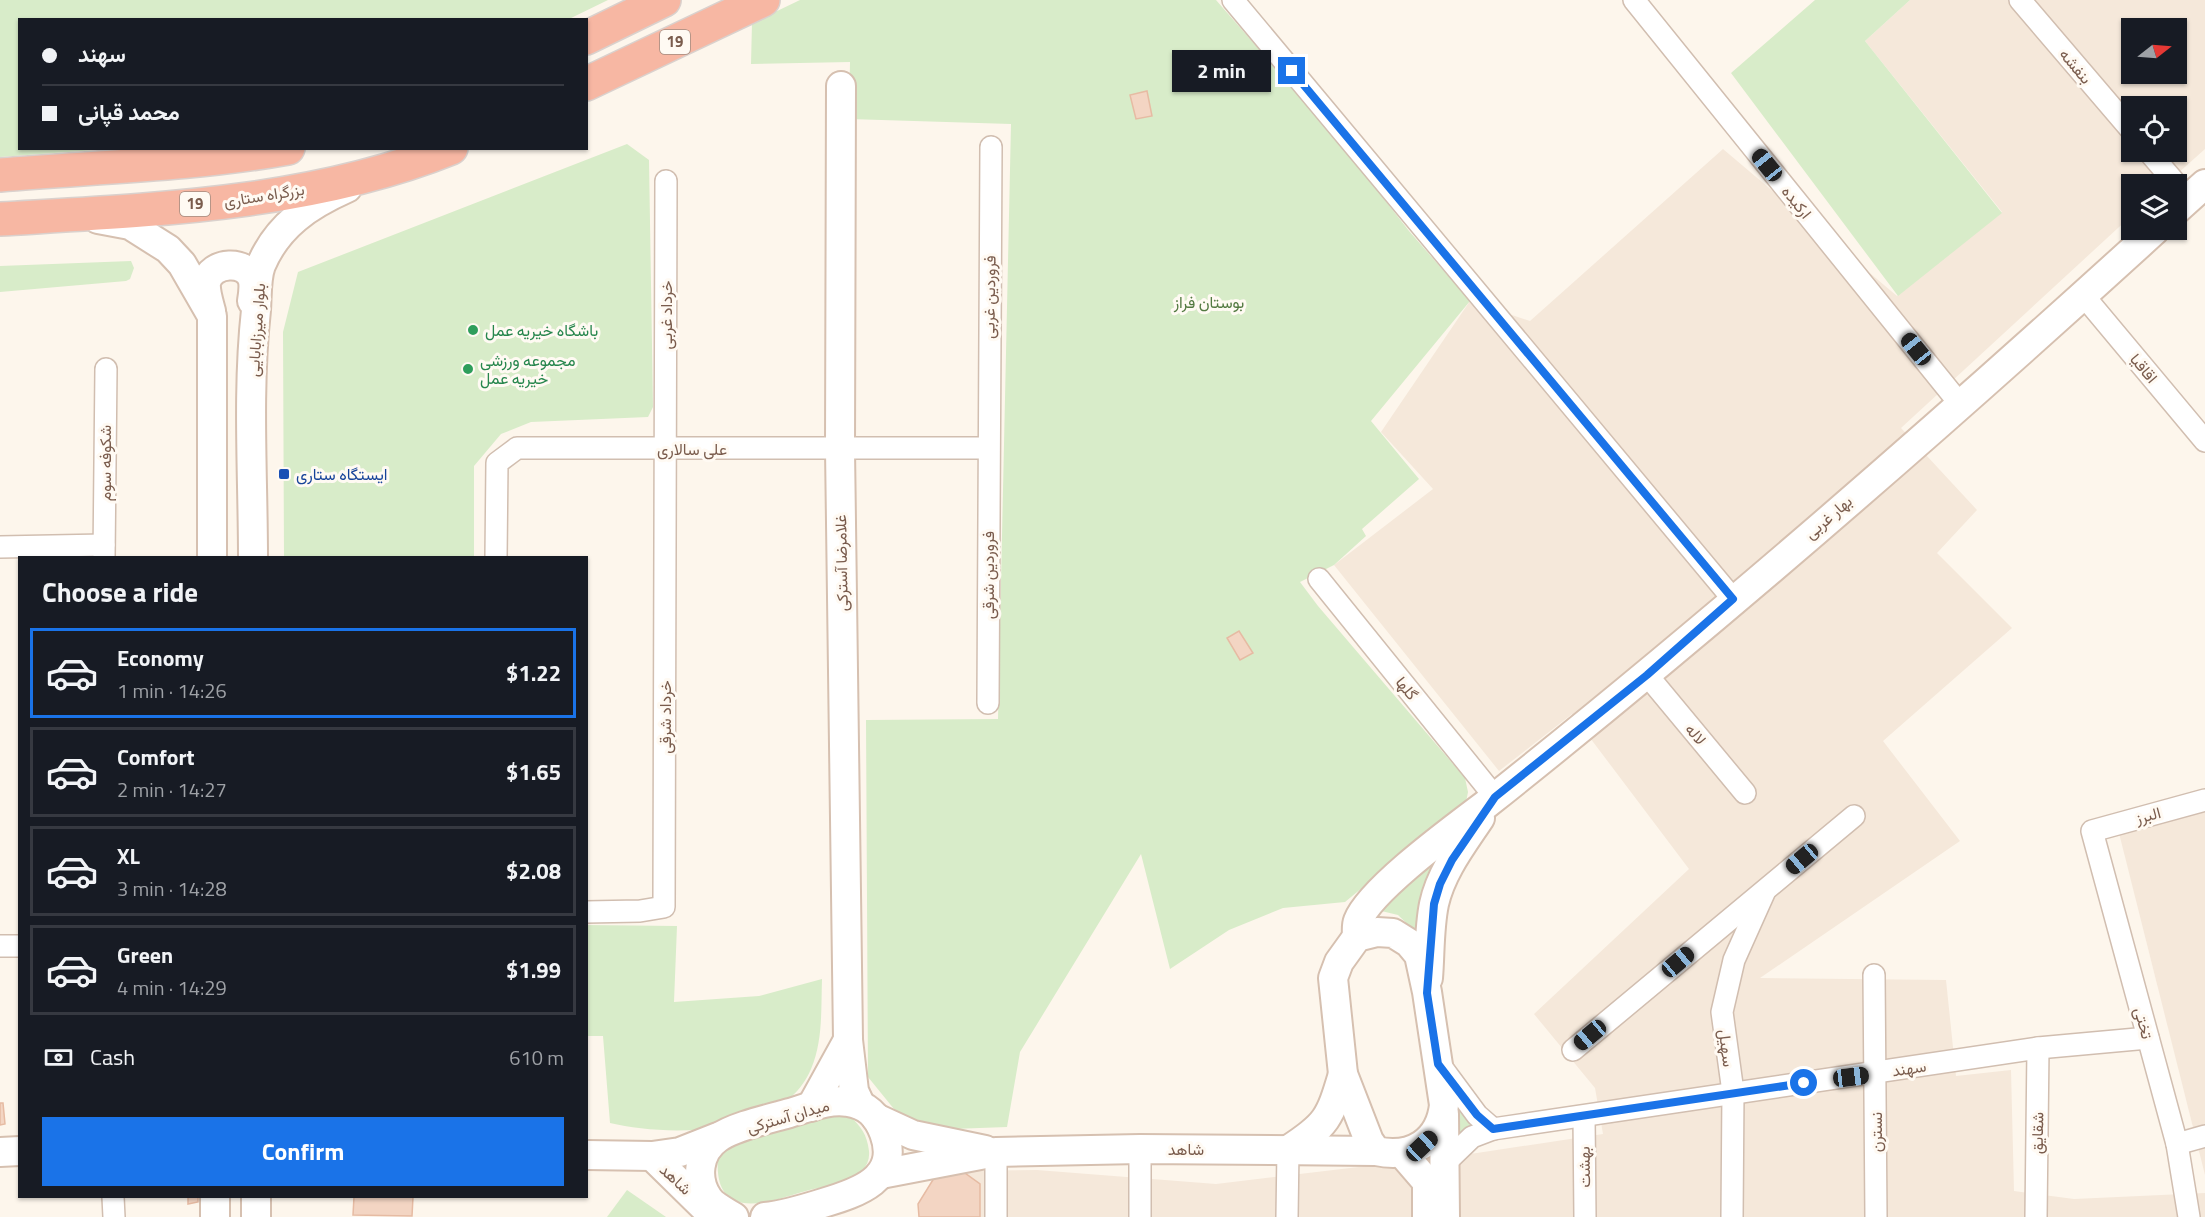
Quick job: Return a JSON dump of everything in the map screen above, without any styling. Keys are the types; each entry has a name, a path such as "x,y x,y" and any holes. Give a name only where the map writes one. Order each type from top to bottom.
{"highway":[{"path":"588,37 664,0"},
{"name":"19","path":"588,83 763,0"},
{"path":"0,175 193,162 274,150"},
{"name":"بزرگراه ستاری","path":"0,219 76,215 233,201 289,192 388,170 445,150"}],"street":[{"path":"1233,0 1733,599"},
{"name":"ارکیده","path":"1634,0 1960,404"},
{"name":"بنفشه","path":"2020,0 2121,118"},
{"name":"غلامرضا آسترکی","path":"841,86 840,449 848,1040 854,1091 868,1111"},
{"name":"فروردین غربی","path":"988,448 991,147"},
{"path":"2157,162 2190,197"},
{"name":"بلوار میرزابابایی","path":"253,556 252,347 260,267 279,233 296,216 318,201 388,170"},
{"name":"خرداد غربی","path":"666,181 666,449"},
{"path":"76,215 129,225 168,249 182,264 212,316"},
{"name":"بهار غربی","path":"1343,1074 1333,978 1339,962 1357,937 1357,922 1379,895 1436,842 1647,675 1960,404 2144,240"},
{"path":"213,556 212,316 206,285 209,276 214,271 228,265 243,269 253,281 252,347"},
{"name":"اقاقیا","path":"2083,295 2205,441"},
{"name":"شکوفه سوم","path":"104,551 106,369"},
{"name":"علی سالاری","path":"496,556 497,463 517,447 988,448"},
{"name":"فروردین شرقی","path":"988,448 988,703"},
{"name":"خرداد شرقی","path":"588,912 640,911 664,907 666,449"},
{"path":"0,547 104,551"},
{"name":"گلها","path":"1319,579 1495,797"},
{"name":"لاله","path":"1647,675 1745,793"},
{"path":"1427,993 1434,904 1440,884 1452,860 1495,797"},
{"name":"البرز","path":"2092,831 2205,800"},
{"path":"1573,1050 1854,816"},
{"name":"تختی","path":"2092,831 2176,1144 2189,1217"},
{"name":"سهیل","path":"1732,1217 1733,1092 1722,1012 1734,960 1767,888"},
{"path":"1357,937 1377,932 1394,933 1409,943 1419,955 1444,1105 1445,1217"},
{"path":"0,946 18,946"},
{"name":"نسترن","path":"1874,975 1876,1217"},
{"name":"سهند","path":"1444,1164 1472,1137 1493,1129 2038,1048 2148,1038"},
{"path":"812,1107 848,1040"},
{"name":"شقایق","path":"2036,1217 2038,1048"},
{"path":"1438,1064 1477,1115 1493,1129"},
{"path":"1287,1217 1288,1150 1319,1130 1332,1110 1343,1074"},
{"path":"1343,1074 1361,1126 1427,1182 1428,1217"},
{"name":"میدان آسترکی","path":"718,1137 812,1107 845,1101 868,1111"},
{"path":"1389,1152 1422,1146 1434,1135 1442,1121 1444,1105"},
{"path":"765,1217 852,1205 881,1174 887,1160 887,1148 868,1111"},
{"name":"شاهد","path":"868,1111 913,1135 996,1152"},
{"name":"بهشت","path":"1584,1117 1585,1217"},
{"path":"2176,1144 2205,1136"},
{"path":"718,1137 700,1161 700,1182 708,1199 732,1217"},
{"name":"شاهد","path":"588,1155 652,1156 680,1152 718,1137"},
{"path":"1140,1149 1140,1217"},
{"name":"شاهد","path":"881,1174 996,1152 1140,1149 1389,1152"},
{"path":"0,1152 18,1151"},
{"path":"996,1152 996,1217"},
{"name":"شاهد","path":"652,1156 709,1211 732,1217"},
{"path":"114,1198 114,1217"},
{"path":"215,1198 215,1217"}],"shaded area":[{"path":"1910,0 2205,0 2205,149 2177,174 2121,174 2121,225 1901,428 1977,510 1937,553 2012,628 1883,741 1960,841 1760,978 1946,980 1956,1076 2011,1070 2014,1191 2074,1199 2205,1193 2205,1217 923,1217 957,1171 1037,1170 1216,1184 1477,1153 1603,1134 1595,1088 1534,1014 1689,869 1572,714 1499,771 1334,565 1433,489 1381,432 1470,301 1530,321 1723,149 1897,296 2002,212 1865,41"},
{"path":"2205,812 2205,1175 2119,833"}],"green space":[{"path":"0,0 608,0 571,18 18,18 18,150 95,150 0,157"},
{"name":"بوستان فراز","path":"800,0 1216,0 1338,140 1409,231 1470,301 1371,421 1419,479 1362,529 1366,536 1334,565 1300,582 1465,778 1468,792 1466,802 1345,902 1283,908 1229,930 1170,969 1141,854 1020,1052 1007,1127 925,1130 894,1109 868,1077 866,720 998,719 1011,124 849,119 850,62 751,64 752,23"},
{"path":"1815,0 1910,0 1865,41 2002,213 1898,296 1731,73"},
{"name":"مجموعه ورزشی خیریه عمل","path":"627,144 649,160 653,407 648,417 531,422 501,434 474,466 474,556 284,556 283,332 298,272"},
{"path":"131,261 134,268 130,279 126,281 0,292 0,266"},
{"path":"1467,824 1422,938 1398,915 1373,909"},
{"path":"588,925 677,926 674,1002 759,996 822,979 821,1025 818,1047 811,1069 797,1091 776,1108 751,1120 722,1127 692,1130 662,1130 610,1123 603,1036 588,1036"},
{"path":"1454,1095 1474,1125 1452,1137"},
{"path":"833,1114 850,1116 860,1127 867,1140 868,1161 864,1169 856,1175 836,1184 760,1203 742,1203 724,1192 718,1174 718,1155 729,1144"},
{"path":"627,1190 666,1217 607,1217"}],"building":[{"path":"1147,91 1152,116 1136,119 1130,95"},
{"path":"1239,631 1253,653 1240,660 1227,638"},
{"path":"0,1103 3,1103 5,1124 0,1125"},
{"path":"964,1168 965,1173 980,1184 980,1217 919,1217 918,1204 939,1170"},
{"path":"188,1198 198,1198 198,1202 188,1204"},
{"path":"354,1198 413,1198 412,1216 353,1215"}],"place":[{"name":"باشگاه خیریه عمل","path":"473,330"},
{"name":"مجموعه ورزشی خیریه عمل","path":"468,369"},
{"name":"ایستگاه ستاری","path":"284,474"}],"route":[{"path":"1292,71 1733,599 1647,675 1495,797 1452,860 1440,884 1434,904 1427,993 1438,1064 1477,1115 1493,1129 1804,1083"}]}
